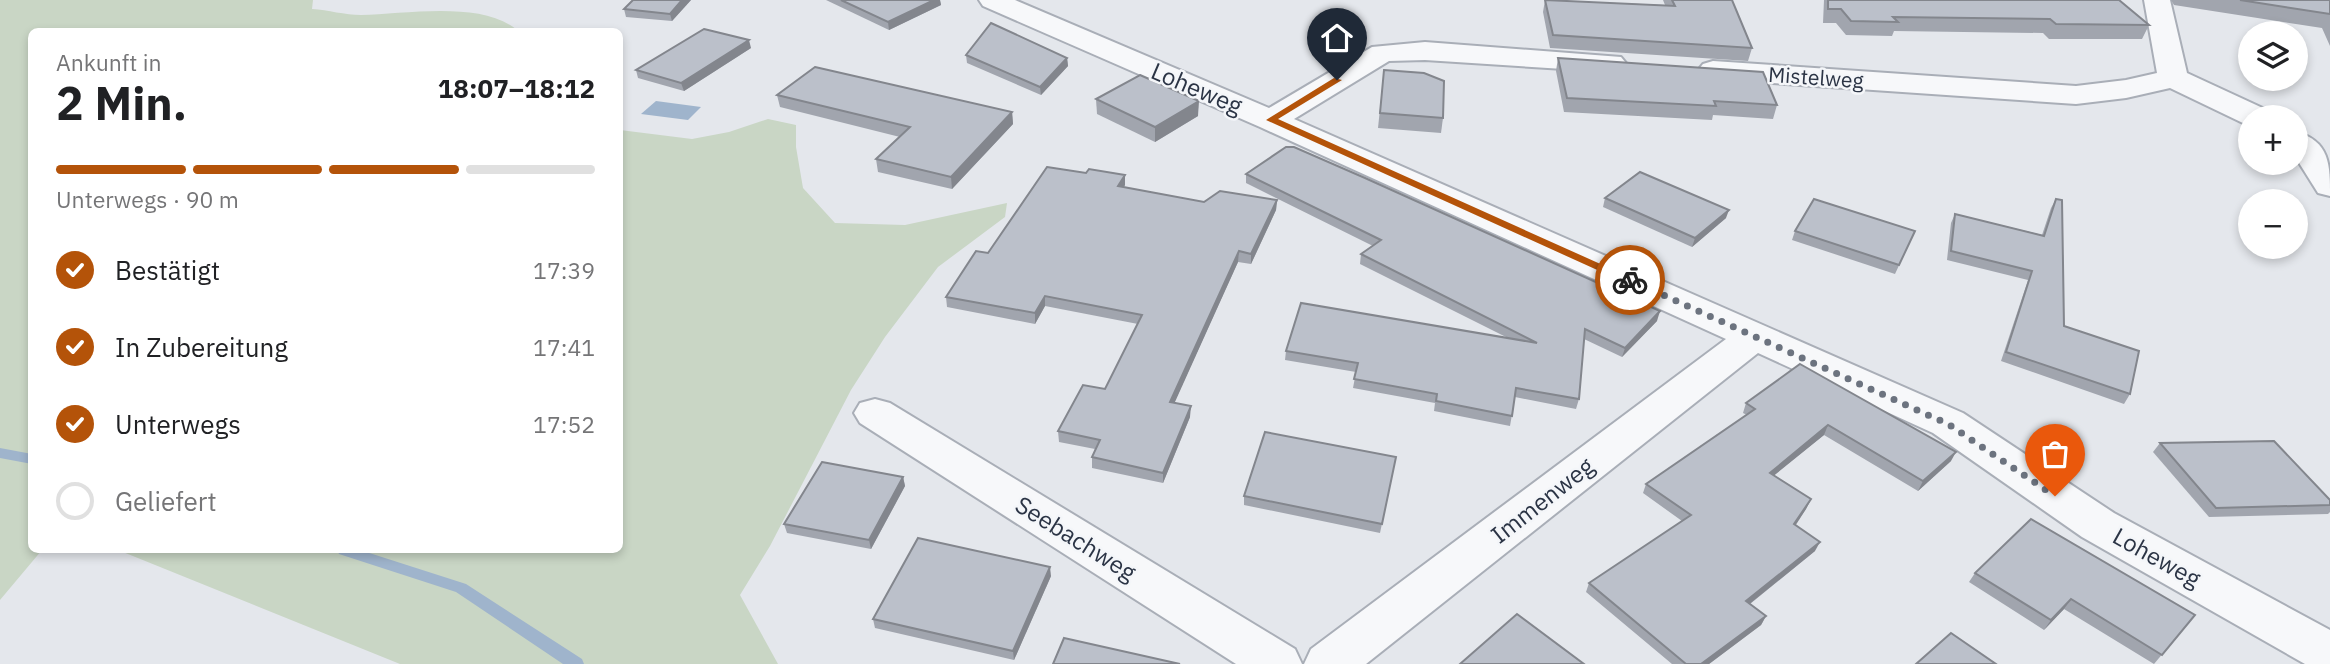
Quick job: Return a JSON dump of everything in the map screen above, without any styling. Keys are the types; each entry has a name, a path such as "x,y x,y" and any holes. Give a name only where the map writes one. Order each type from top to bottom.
{"street":[{"name":"Loheweg","path":"992,0 1271,120 1948,424 2098,525 2328,651"},
{"path":"2157,0 2173,78 2238,109"},
{"path":"1271,120 1381,53 1425,51 1633,65"},
{"name":"Mistelweg","path":"1688,69 2077,95 2126,89 2173,78"},
{"path":"2308,152 2330,186"},
{"name":"Immenweg","path":"1329,664 1755,336"},
{"name":"Seebachweg","path":"875,413 1277,664"}],"green space":[{"path":"0,0 313,0 312,9 355,15 421,11 465,12 485,15 514,28 28,28 28,553 39,553 0,600"},
{"path":"768,119 796,125 796,147 803,188 835,223 905,225 1007,203 1005,217 938,267 885,337 851,390 770,546 740,595 778,664 400,664 125,553 623,553 623,130 692,139 729,132"}],"water":[{"path":"656,101 701,107 688,120 641,114"}],"building":[{"path":"633,0 682,0 670,14 624,9"},
{"path":"841,0 934,0 888,22"},
{"path":"1545,0 1675,6 1672,0 1732,0 1752,48 1553,35"},
{"path":"1828,0 2119,0 2149,25 2056,24 2050,19 1893,17 1898,22 1851,21 1841,9 1828,9"},
{"path":"2240,0 2330,0 2330,14"},
{"path":"991,23 1067,58 1040,87 966,55"},
{"path":"704,29 749,40 681,83 636,70"},
{"path":"1558,58 1763,72 1777,105 1714,101 1716,106 1567,98"},
{"path":"815,67 1012,112 951,177 876,159 910,127 777,95"},
{"path":"1384,70 1424,73 1444,81 1443,118 1380,113"},
{"path":"1140,75 1199,101 1155,127 1096,99"},
{"path":"1286,147 1294,147 1365,178 1660,311 1625,348 1585,329 1579,399 1516,388 1512,416 1436,401 1437,394 1354,379 1358,363 1286,351 1301,303 1537,343 1361,254 1381,240 1246,174"},
{"path":"1047,167 1086,173 1089,169 1125,175 1118,186 1204,202 1220,191 1277,200 1251,254 1239,251 1170,402 1191,406 1163,473 1092,457 1100,440 1058,431 1083,385 1105,389 1142,315 1045,296 1035,313 946,297 976,251 988,253"},
{"path":"1640,172 1729,210 1695,238 1605,198"},
{"path":"1814,199 1915,231 1899,265 1795,231"},
{"path":"2056,199 2062,200 2064,326 2139,351 2130,394 2006,352 2032,271 1951,251 1955,214 2044,236"},
{"path":"1800,364 1956,452 1923,481 1828,425 1770,473 1811,499 1794,524 1820,542 1746,601 1766,616 1701,664 1686,664 1589,583 1691,515 1646,484 1755,409 1746,403"},
{"path":"1265,432 1396,457 1382,524 1244,496"},
{"path":"2274,441 2330,500 2330,505 2216,508 2160,443"},
{"path":"822,462 903,477 869,540 784,524"},
{"path":"2031,519 2195,615 2162,655 2071,599 2051,620 1975,573"},
{"path":"918,538 1050,567 1013,651 873,619"},
{"path":"1517,614 1584,664 1460,664"},
{"path":"1951,633 1996,664 1916,664"},
{"path":"1064,638 1180,664 1053,664"}],"waterway":[{"path":"0,453 28,458"},
{"path":"353,553 461,588 576,664"}],"way so far":[{"path":"1630,280 1948,424 2055,496"}],"route":[{"path":"1337,80 1271,120 1630,280"}]}
